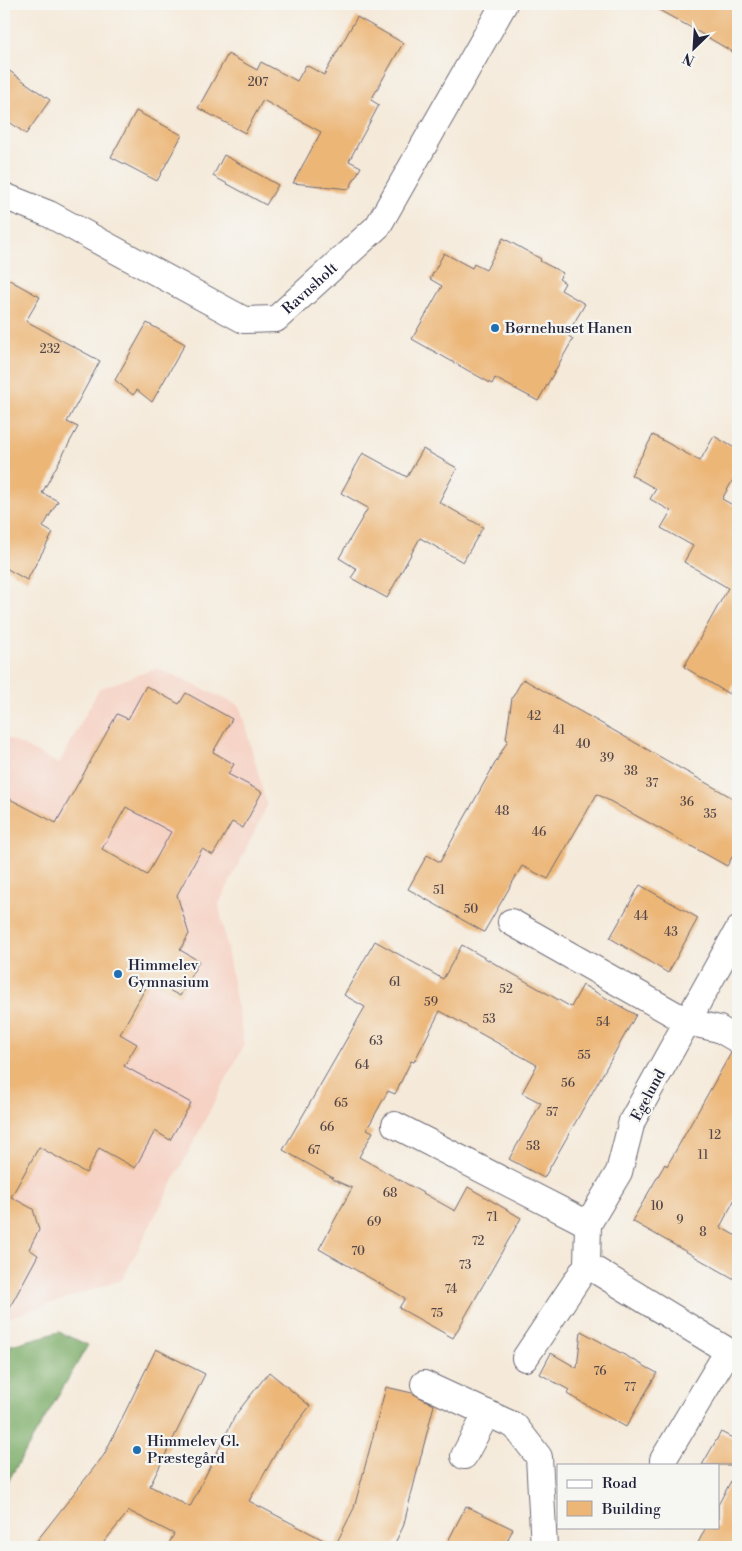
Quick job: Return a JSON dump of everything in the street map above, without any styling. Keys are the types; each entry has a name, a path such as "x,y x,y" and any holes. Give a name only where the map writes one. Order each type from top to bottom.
{"street":[{"name":"Ravnsholt","path":"4,196 49,214 244,320 276,319 378,226 504,4"},
{"path":"511,922 688,1022 719,1029 738,1040"},
{"name":"Egelund","path":"586,1265 588,1224 620,1172 632,1121 738,930"},
{"path":"395,1125 588,1224"},
{"path":"526,1358 586,1265 733,1354 663,1460"},
{"path":"424,1384 514,1426 539,1457 544,1547"},
{"path":"464,1456 487,1413"}],"shaded area":[{"name":"Himmelev Gymnasium","path":"157,668 240,706 267,806 219,904 244,1045 122,1280 4,1319 4,736 59,764 99,689"}],"green space":[{"path":"59,1332 88,1345 4,1488 4,1347"}],"building":[{"path":"648,4 738,4 738,55 688,26"},
{"path":"357,17 403,43 371,100 379,105 349,161 361,167 349,189 293,183 321,132 263,100 245,133 198,108 228,54 257,70 261,62 297,81 306,65 324,75"},
{"path":"4,67 50,100 26,134 4,118"},
{"path":"136,111 182,135 157,181 111,157"},
{"path":"224,155 278,185 266,205 213,176"},
{"name":"Børnehuset Hanen","path":"503,238 563,273 559,279 565,283 561,290 585,304 567,335 573,339 538,401 495,378 492,384 412,339 442,286 430,279 444,253 472,268 474,264 486,270"},
{"path":"4,277 40,297 26,321 100,361 67,422 78,427 42,493 58,501 43,527 53,533 27,580 4,567"},
{"path":"147,323 185,344 152,402 137,390 133,395 115,380"},
{"path":"653,435 700,461 714,436 738,450 738,471 722,499 738,508 738,678 729,694 684,667 728,588 684,562 693,546 661,528 671,511 650,499 656,489 631,475"},
{"path":"423,449 457,468 439,502 483,527 463,562 420,538 387,598 351,578 357,569 339,558 368,508 341,493 363,453 407,477"},
{"path":"523,679 738,801 738,847 727,866 597,794 548,879 522,866 484,932 408,889 427,855 440,862 508,740 506,739 512,698"},
{"name":"Himmelev Gymnasium","path":"146,686 179,704 186,693 232,719 213,752 234,764 228,774 262,792 243,828 232,822 213,855 202,849 177,895 189,934 180,950 199,961 180,996 150,980 120,1034 137,1044 124,1066 191,1103 170,1140 155,1131 135,1168 99,1148 86,1173 39,1147 11,1197 33,1209 39,1230 29,1249 38,1255 4,1318 4,796 56,823 117,714 128,719","holes":["126,807 171,832 147,875 102,849"]},
{"path":"640,885 698,918 668,973 610,938"},
{"path":"375,941 443,979 462,945 571,1007 583,985 636,1015 544,1178 509,1159 541,1103 522,1093 537,1065 440,1011 414,1062 411,1061 395,1094 388,1091 367,1129 373,1132 359,1157 455,1211 468,1187 521,1218 453,1338 399,1308 405,1298 319,1249 352,1188 332,1179 283,1150 365,1007 344,995"},
{"path":"731,1053 738,1055 738,1193 720,1227 738,1237 738,1281 632,1221 665,1164 667,1166"},
{"path":"581,1331 657,1373 626,1427 567,1394 569,1390 540,1374 551,1353 577,1368"},
{"name":"Himmelev Gl. Præstegård","path":"156,1349 205,1374 150,1486 190,1507 236,1414 269,1372 310,1406 281,1444 249,1501 335,1546 354,1508 386,1387 412,1393 434,1405 403,1527 393,1547 167,1547 174,1534 129,1511 100,1547 32,1547 104,1455"},
{"path":"721,1432 738,1441 738,1465 703,1464"},
{"path":"738,1468 738,1547 696,1547 706,1528 720,1528 720,1501"},
{"path":"466,1506 513,1529 504,1547 445,1547"}],"place":[{"name":"Børnehuset Hanen","path":"495,328"},
{"name":"Himmelev Gymnasium","path":"118,974"},
{"name":"Himmelev Gl. Præstegård","path":"137,1450"}]}
